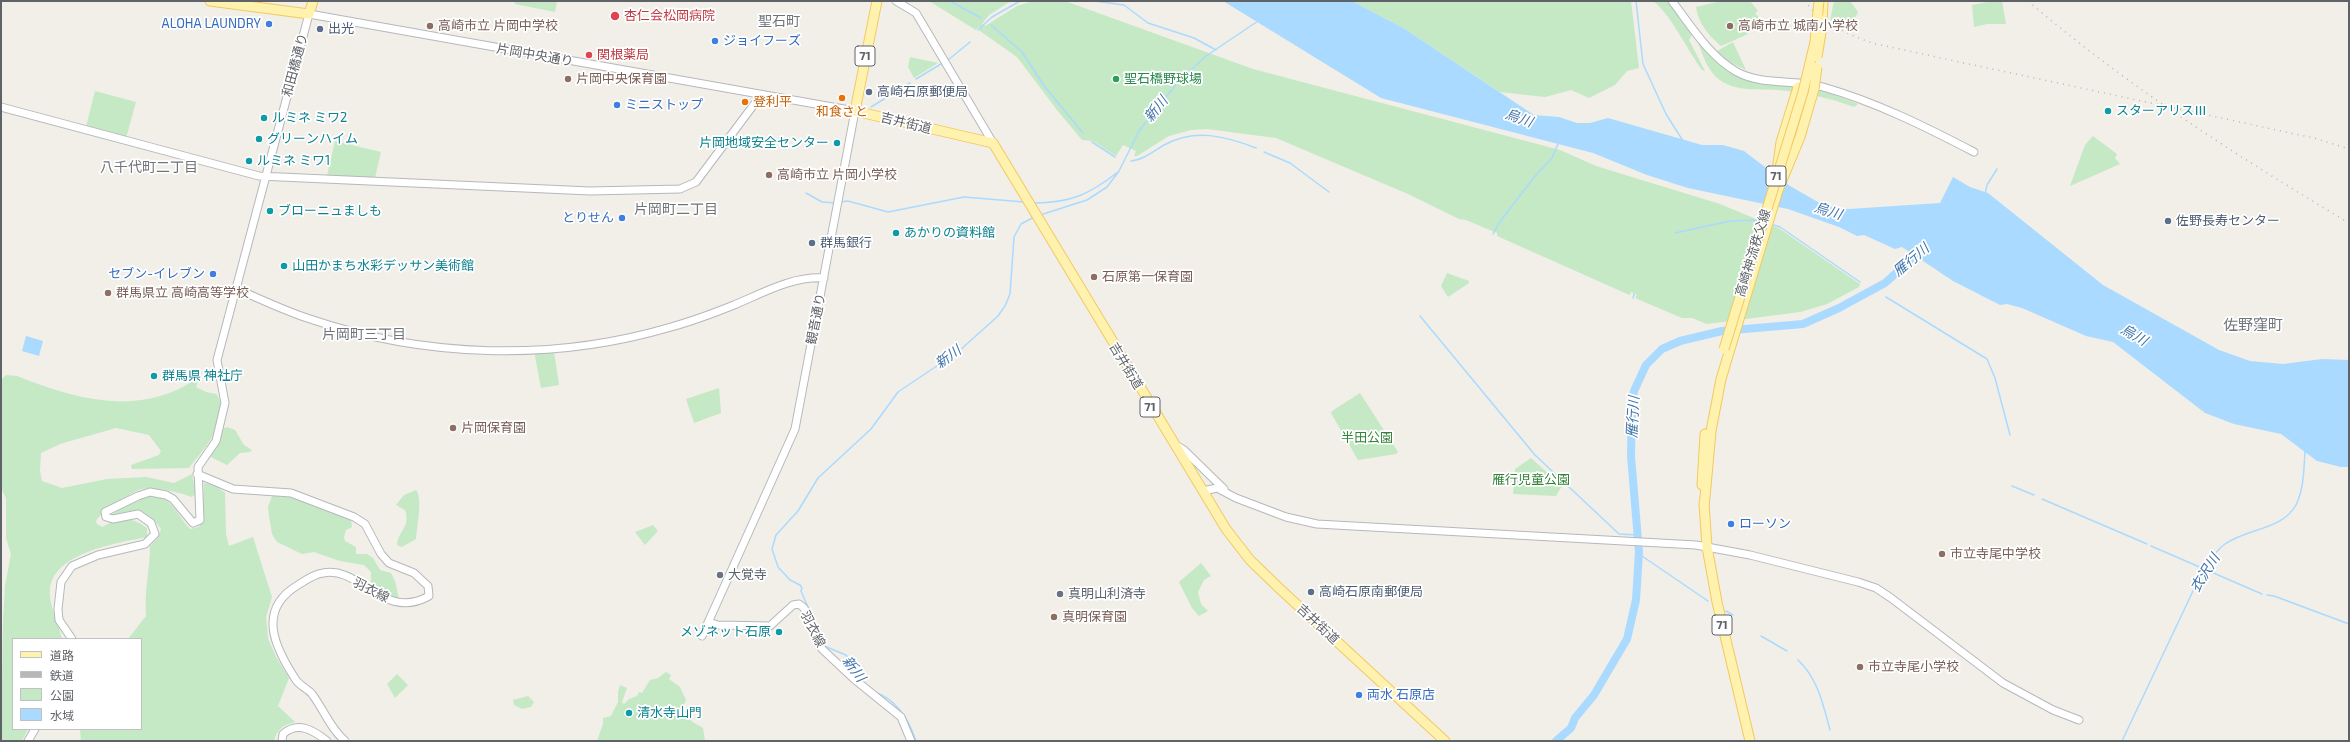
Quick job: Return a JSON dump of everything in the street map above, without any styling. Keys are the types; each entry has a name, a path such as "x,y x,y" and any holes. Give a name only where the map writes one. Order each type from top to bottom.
{"main road":[{"path":"210,1 309,14"},
{"name":"和田橋通り","path":"309,14 313,1"},
{"name":"観音通り","path":"855,111 877,1"},
{"name":"71","path":"1778,190 1800,137 1814,89 1812,66 1820,1"},
{"name":"高崎神流秩父線","path":"1726,350 1777,173 1810,67 1820,1"},
{"name":"71","path":"1777,173 1781,142 1798,87 1812,66 1824,1"},
{"name":"高崎神流秩父線","path":"1750,741 1717,602 1707,547 1701,481 1702,455 1712,395 1778,190 1822,40 1824,1"},
{"name":"吉井街道","path":"855,111 993,143 1172,443 1226,529 1250,560 1444,741"}],"street":[{"path":"896,1 916,13 993,143"},
{"path":"1672,1 1709,49 1739,72 1765,80 1796,82 1825,88 1923,125 1974,152"},
{"name":"片岡中央通り","path":"309,14 855,111"},
{"name":"和田橋通り","path":"197,474 198,467 216,442 220,431 225,397 217,360 309,14"},
{"path":"1,107 220,166 266,176 420,185 590,191 680,189 698,180 761,95"},
{"name":"観音通り","path":"702,636 795,429 855,111"},
{"path":"237,289 306,318 350,331 418,345 477,350 531,350 577,346 629,338 718,311 794,280 810,277 824,278"},
{"path":"1172,443 1184,450 1226,491 1236,498 1280,515 1317,524 1629,541 1707,547 1750,555 1876,588 2003,683 2053,710 2079,720"},
{"path":"71,638 59,620 59,597 65,575 72,566 83,560 145,544 155,534 151,523 138,514 113,519 106,517 105,512 138,496 150,492 166,495 173,500 187,519 193,523 197,523 200,520 201,512 197,474"},
{"name":"羽衣線","path":"197,474 233,489 292,493 354,517 365,524 381,554 389,563 414,573 428,586 429,596 420,601 407,604 380,596 345,576 324,572 312,576 287,591 280,599 275,610 272,629 276,645 297,682 312,694 334,728 346,741"},
{"path":"1203,491 1218,488 1226,491"},
{"name":"羽衣線","path":"708,622 718,625 770,626 793,605 799,604 804,608 822,649 854,679 901,717 911,741"},
{"path":"282,741 283,734 290,728 299,727 319,735 327,741"},
{"path":"28,741 34,730"}],"green space":[{"path":"514,1 557,1 555,12 515,4"},
{"path":"929,1 1011,1 989,15 982,24 985,26 1017,6 1033,1 1065,1 1253,69 1560,150 1596,166 1720,204 1780,229 1860,284 1859,287 1827,304 1800,312 1707,324 1692,318 1682,318 1635,298 1637,295 1631,292 1630,295 1625,293 1497,236 1497,233 1466,220 1459,219 1408,194 1276,138 1207,129 1191,130 1169,136 1137,156 1134,156 1136,151 1123,145 1116,156 1093,141 1082,140 1017,57 980,31 979,27 976,30"},
{"path":"1352,1 1631,1 1639,68 1627,71 1615,85 1589,98 1571,90 1545,97 1500,92 1405,29"},
{"path":"1653,1 1668,1 1693,33 1689,40 1705,71 1702,70 1666,14"},
{"name":"高崎市立 城南小学校","path":"1721,1 1750,1 1758,11 1755,13 1763,23 1746,35 1721,46 1705,29 1699,18 1696,7"},
{"path":"1834,1 1850,1 1858,12 1848,31 1830,21"},
{"path":"1992,1 2002,1 2006,24 1987,24 1974,27 1972,5"},
{"path":"1699,41 1728,69 1829,93 1858,104 1854,107 1830,99 1805,94 1778,90 1746,89 1727,84 1718,79 1709,68 1698,43"},
{"path":"1733,42 1746,70 1730,62 1717,51"},
{"path":"910,57 938,63 914,78 908,67"},
{"path":"95,91 136,102 127,135 124,138 86,127"},
{"path":"2093,136 2117,154 2115,158 2120,164 2070,186 2085,145"},
{"path":"335,141 381,152 374,182 326,180"},
{"path":"1447,273 1469,281 1469,283 1448,297 1441,286"},
{"path":"554,352 559,385 541,388 535,356 536,353"},
{"path":"6,375 17,376 40,385 86,398 109,401 132,401 155,398 177,390 199,377 196,387 206,392 216,394 221,403 219,423 202,452 189,468 132,469 131,465 159,455 161,451 149,435 116,428 60,444 41,453 40,471 42,481 62,488 107,479 146,477 174,483 192,474 196,493 192,497 167,490 142,489 124,498 98,517 96,521 97,524 102,527 114,521 125,519 136,521 147,528 147,537 120,542 90,551 63,566 54,576 50,588 50,594 52,607 62,638 12,638 12,730 28,730 22,741 1,741 3,621 5,586 11,554 6,538 6,498 1,488 1,380"},
{"path":"719,388 721,413 694,423 686,399"},
{"name":"半田公園","path":"1360,393 1398,452 1396,454 1358,460 1331,413"},
{"path":"227,427 235,430 244,445 252,450 250,452 240,453 227,465 209,456 218,444 224,428"},
{"name":"雁行児童公園","path":"1531,458 1562,486 1556,496 1513,494 1515,469"},
{"path":"204,483 215,485 225,493 226,534 229,546 253,537 272,597 266,617 268,638 276,657 289,678 278,706 295,722 281,728 274,741 81,741 80,730 142,730 142,638 129,638 146,616 150,546 158,538 161,529 144,513 133,511 111,515 138,499 153,496 168,502 190,529 199,527 203,519"},
{"path":"416,490 419,499 419,506 416,539 402,547 397,545 405,525 406,516 405,510 396,505 404,495"},
{"path":"281,495 304,501 351,520 352,527 346,530 344,537 345,541 356,547 356,554 367,554 373,558 380,570 391,573 395,581 399,599 381,593 371,582 371,572 364,565 340,561 314,552 302,554 277,542 272,534 268,507 272,496"},
{"path":"653,525 658,531 645,545 635,532"},
{"path":"1201,563 1211,576 1204,580 1198,592 1201,604 1208,611 1199,616 1192,608 1179,582"},
{"path":"666,672 671,675 669,679 680,687 686,700 683,707 689,711 691,721 703,728 705,741 597,741 603,724 603,718 611,716 618,702 620,685 627,688 622,702 624,704 629,699 637,696 639,692 642,693 650,680 658,678"},
{"path":"397,674 408,685 395,698 387,684"},
{"path":"528,696 534,702 531,707 522,709 514,705 513,700"}],"water":[{"name":"烏川","path":"1223,1 1352,1 1405,29 1534,115 1559,117 1577,123 1590,123 1608,118 1702,145 1723,145 1744,151 1790,186 1825,206 1849,209 1940,203 1953,177 1970,187 1988,193 2103,285 2219,350 2250,361 2283,364 2322,359 2349,360 2349,467 2341,467 2317,461 2281,434 2234,424 2205,413 2113,342 2086,336 2022,308 2007,304 2000,305 1953,281 1902,247 1895,249 1864,235 1857,236 1839,227 1788,209 1688,188 1647,175 1593,153 1381,98"},
{"path":"26,336 43,341 39,356 22,351"}],"waterway":[{"path":"950,1 981,18"},
{"path":"978,30 992,17 1020,1"},
{"path":"1094,1 1124,5 1148,23 1194,38 1216,50"},
{"path":"1636,1 1643,64 1666,114 1683,141"},
{"name":"新川","path":"1040,215 1087,200 1107,187 1119,171 1139,131 1178,82 1206,56 1258,21"},
{"path":"991,25 1022,52 1045,87 1083,133"},
{"path":"948,60 970,42"},
{"path":"916,79 941,64"},
{"path":"871,107 910,83"},
{"path":"1131,161 1144,157 1164,145 1176,140 1199,135 1221,137 1256,148"},
{"path":"1092,142 1115,157"},
{"path":"1493,234 1499,223 1535,176 1552,158 1558,144"},
{"path":"1264,152 1290,163 1329,192"},
{"path":"1985,194 1987,185 1997,169"},
{"path":"1034,203 1047,203 1079,196 1108,180 1118,172"},
{"path":"806,193 822,202 836,203"},
{"path":"840,202 848,201 888,212 964,197 1024,202"},
{"name":"新川","path":"814,621 801,591 802,588 800,585 790,580 778,567 772,549 776,535 798,511 818,478 871,429 898,392 959,351 998,316 1005,306 1010,294 1014,237 1021,224 1034,217"},
{"path":"1675,233 1730,221 1759,220"},
{"path":"1770,224 1780,227 1860,282"},
{"name":"雁行川","path":"1556,741 1571,728 1575,718 1594,695 1627,639 1636,600 1639,552 1631,456 1632,405 1634,391 1646,365 1662,349 1680,341 1722,331 1803,324 1839,308 1885,283 1923,249"},
{"path":"1633,298 1634,294"},
{"path":"1886,297 1987,359 1995,378 2010,435"},
{"path":"1420,316 1535,455 1619,534 1637,535"},
{"name":"衣沢川","path":"2122,741 2202,572 2215,553 2225,544 2273,524 2290,513 2296,505 2301,492 2305,450"},
{"path":"2012,486 2034,495"},
{"path":"2042,499 2147,544"},
{"name":"衣沢川","path":"2151,546 2262,594"},
{"path":"1639,554 1708,601"},
{"path":"2267,595 2274,596 2349,624"},
{"path":"1726,611 1733,615"},
{"path":"1761,636 1787,651"},
{"name":"新川","path":"824,646 846,655 852,662 856,676"},
{"path":"1798,660 1805,667 1819,692 1830,730"},
{"name":"新川","path":"875,692 896,705 906,718 916,741"}],"railway":[{"path":"1804,1 1820,16 1837,28 1876,44 2314,138 2349,149"},
{"path":"2028,1 2104,62 2184,119 2224,146 2349,223"}],"place":[{"name":"杏仁会松岡病院","path":"615,16"},
{"name":"ALOHA LAUNDRY","path":"269,24"},
{"name":"高崎市立 片岡中学校","path":"430,26"},
{"name":"高崎市立 城南小学校","path":"1730,26"},
{"name":"出光","path":"320,29"},
{"name":"ジョイフーズ","path":"715,41"},
{"name":"関根薬局","path":"589,55"},
{"name":"片岡中央保育園","path":"568,79"},
{"name":"聖石橋野球場","path":"1116,79"},
{"name":"高崎石原郵便局","path":"869,92"},
{"name":"和食さと","path":"842,98"},
{"name":"登利平","path":"745,102"},
{"name":"ミニストップ","path":"617,105"},
{"name":"スターアリスⅢ","path":"2108,111"},
{"name":"ルミネ ミワ2","path":"264,118"},
{"name":"グリーンハイム","path":"259,139"},
{"name":"片岡地域安全センター","path":"837,143"},
{"name":"ルミネ ミワ1","path":"249,161"},
{"name":"高崎市立 片岡小学校","path":"769,175"},
{"name":"ブローニュましも","path":"270,211"},
{"name":"とりせん","path":"622,218"},
{"name":"佐野長寿センター","path":"2168,221"},
{"name":"あかりの資料館","path":"896,233"},
{"name":"群馬銀行","path":"812,243"},
{"name":"山田かまち水彩デッサン美術館","path":"284,266"},
{"name":"セブン-イレブン","path":"213,274"},
{"name":"石原第一保育園","path":"1094,277"},
{"name":"群馬県立 高崎高等学校","path":"108,293"},
{"name":"群馬県 神社庁","path":"154,376"},
{"name":"片岡保育園","path":"453,428"},
{"name":"ローソン","path":"1731,524"},
{"name":"市立寺尾中学校","path":"1942,554"},
{"name":"大覚寺","path":"720,575"},
{"name":"高崎石原南郵便局","path":"1311,592"},
{"name":"真明山利済寺","path":"1060,594"},
{"name":"真明保育園","path":"1054,617"},
{"name":"メゾネット石原","path":"779,632"},
{"name":"市立寺尾小学校","path":"1860,667"},
{"name":"両水 石原店","path":"1359,695"},
{"name":"清水寺山門","path":"629,713"}],"district":[{"name":"聖石町","path":"779,21"},
{"name":"八千代町二丁目","path":"149,167"},
{"name":"片岡町二丁目","path":"676,209"},
{"name":"佐野窪町","path":"2253,325"},
{"name":"片岡町三丁目","path":"364,334"}]}
